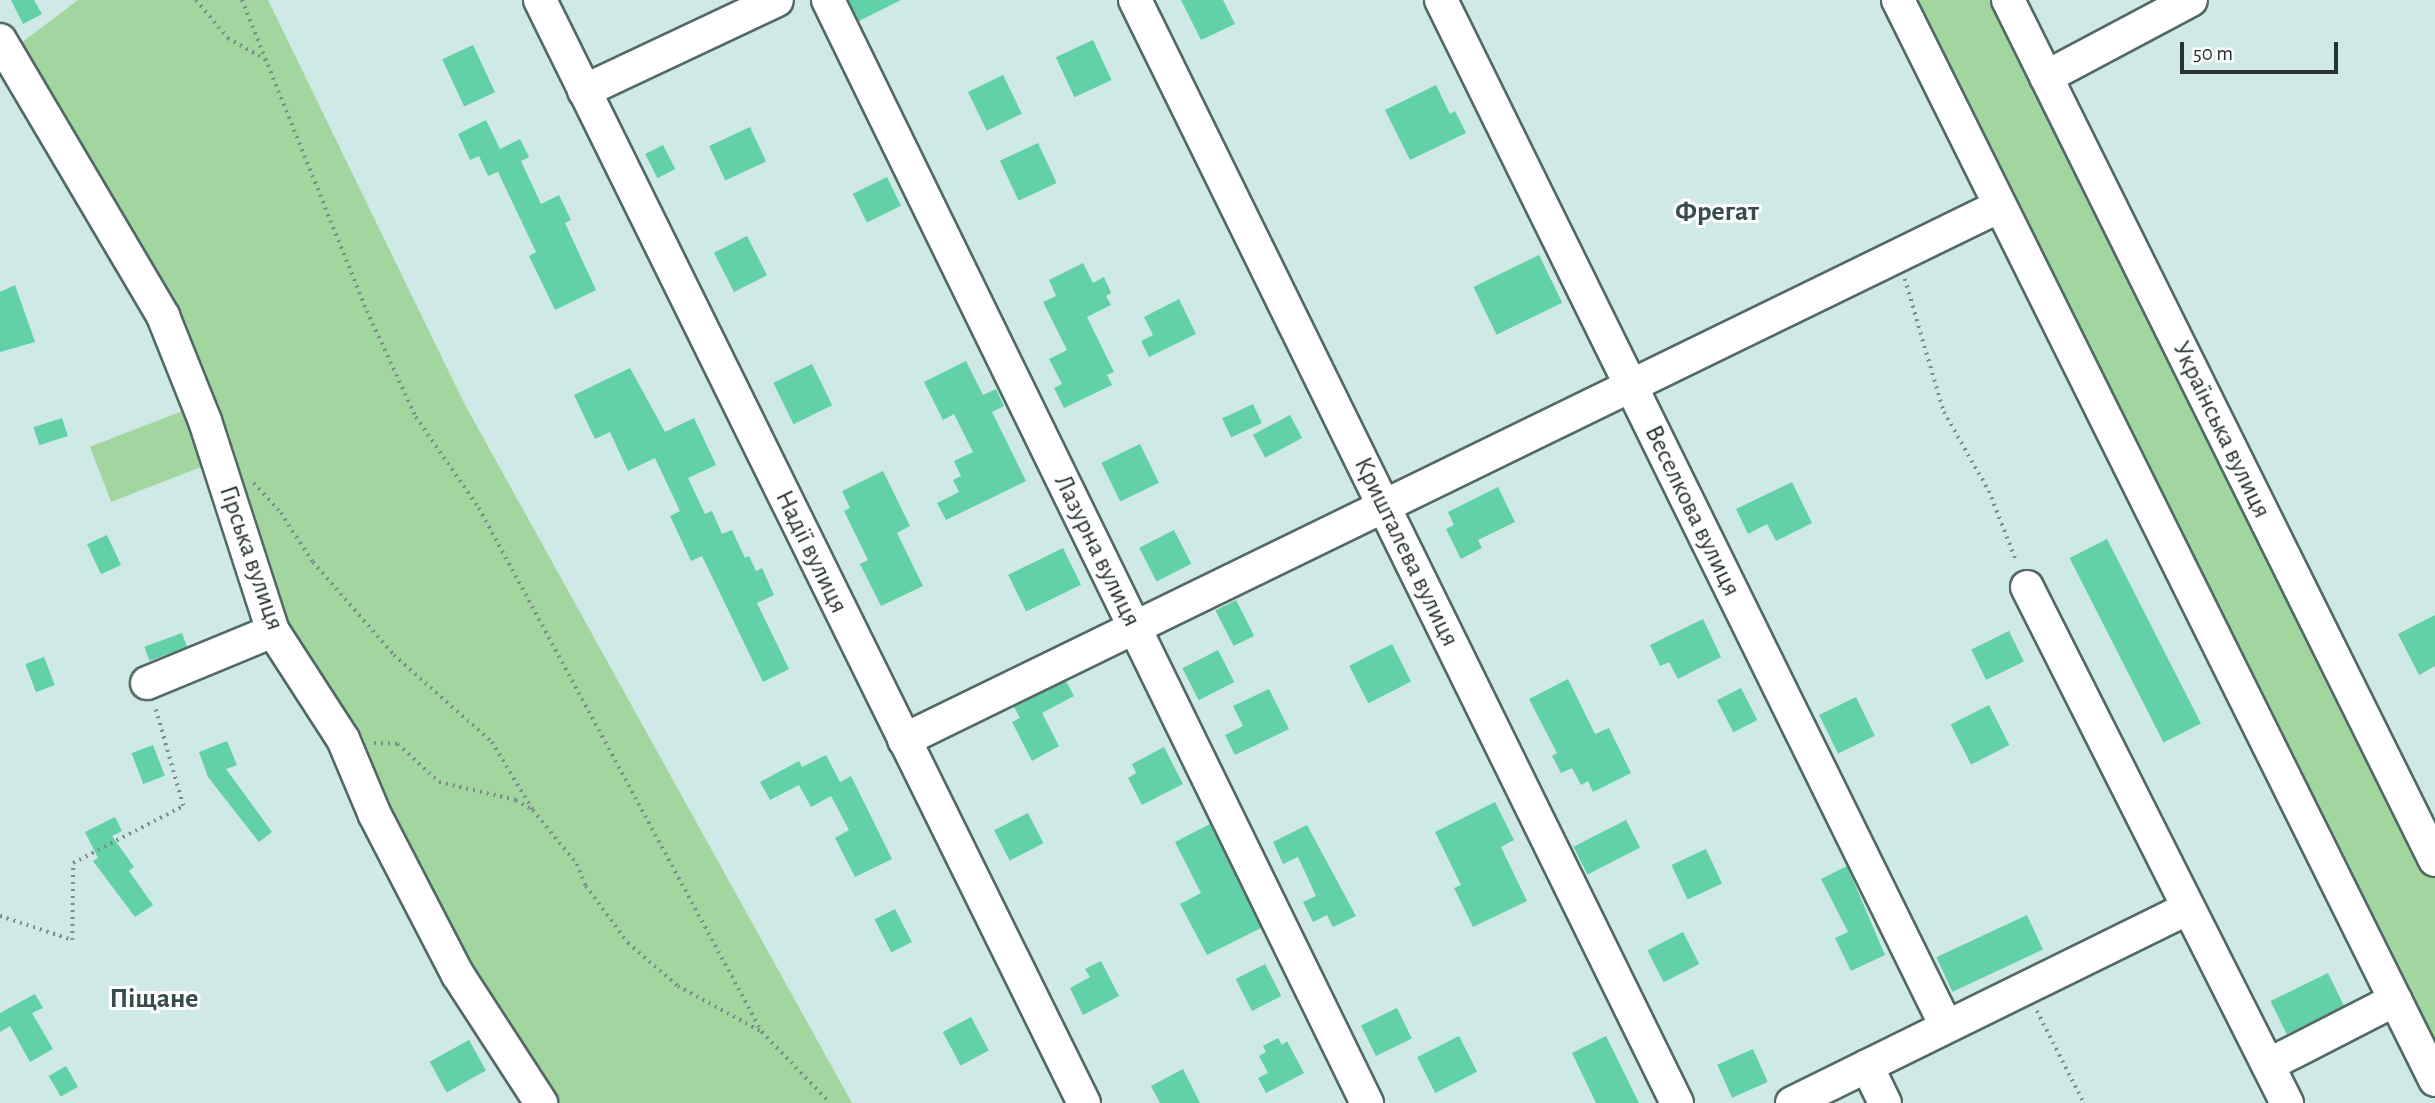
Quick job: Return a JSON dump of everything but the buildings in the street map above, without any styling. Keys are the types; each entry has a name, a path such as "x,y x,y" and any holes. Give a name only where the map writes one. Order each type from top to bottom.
{"street":[{"name":"Надії вулиця","path":"540,0 1084,1103"},
{"path":"584,91 777,0"},
{"name":"Лазурна вулиця","path":"828,0 1367,1103"},
{"name":"Кришталева вулиця","path":"1135,0 1676,1103"},
{"name":"Веселкова вулиця","path":"1441,0 1944,1022"},
{"path":"1898,0 2435,1080"},
{"name":"Українська вулиця","path":"2008,0 2432,848"},
{"path":"2046,76 2191,0"},
{"name":"Гірська вулиця","path":"3,50 163,316 205,421 273,631 343,739 375,815 458,975 541,1103"},
{"path":"904,740 2000,206"},
{"path":"2027,587 2287,1103"},
{"path":"147,683 273,631"},
{"path":"1792,1103 2188,908"},
{"path":"2268,1065 2395,1000"},
{"path":"1867,1066 1885,1103"}],"path":[{"path":"195,0 228,38 270,62"},
{"path":"242,0 270,62 367,311 416,418 479,508 762,1032 830,1103"},
{"path":"1896,256 1944,412 1989,491 2027,587"},
{"path":"248,476 281,513 313,562 394,654 492,742 533,810 577,864 586,886 628,943 678,986 762,1032"},
{"path":"0,916 72,940 74,863 183,806 147,683"},
{"path":"370,743 398,744 439,782 516,800 533,810"},
{"path":"2024,989 2084,1103"}],"green space":[{"path":"78,0 268,0 464,403 852,1103 541,1103 273,631 205,421 9,52"},
{"path":"1914,0 2008,0 2435,860 2435,1051"},
{"path":"188,409 209,464 111,502 90,447"}],"district":[{"name":"Фрегат","path":"1717,212"},
{"name":"Піщане","path":"154,999"}]}
